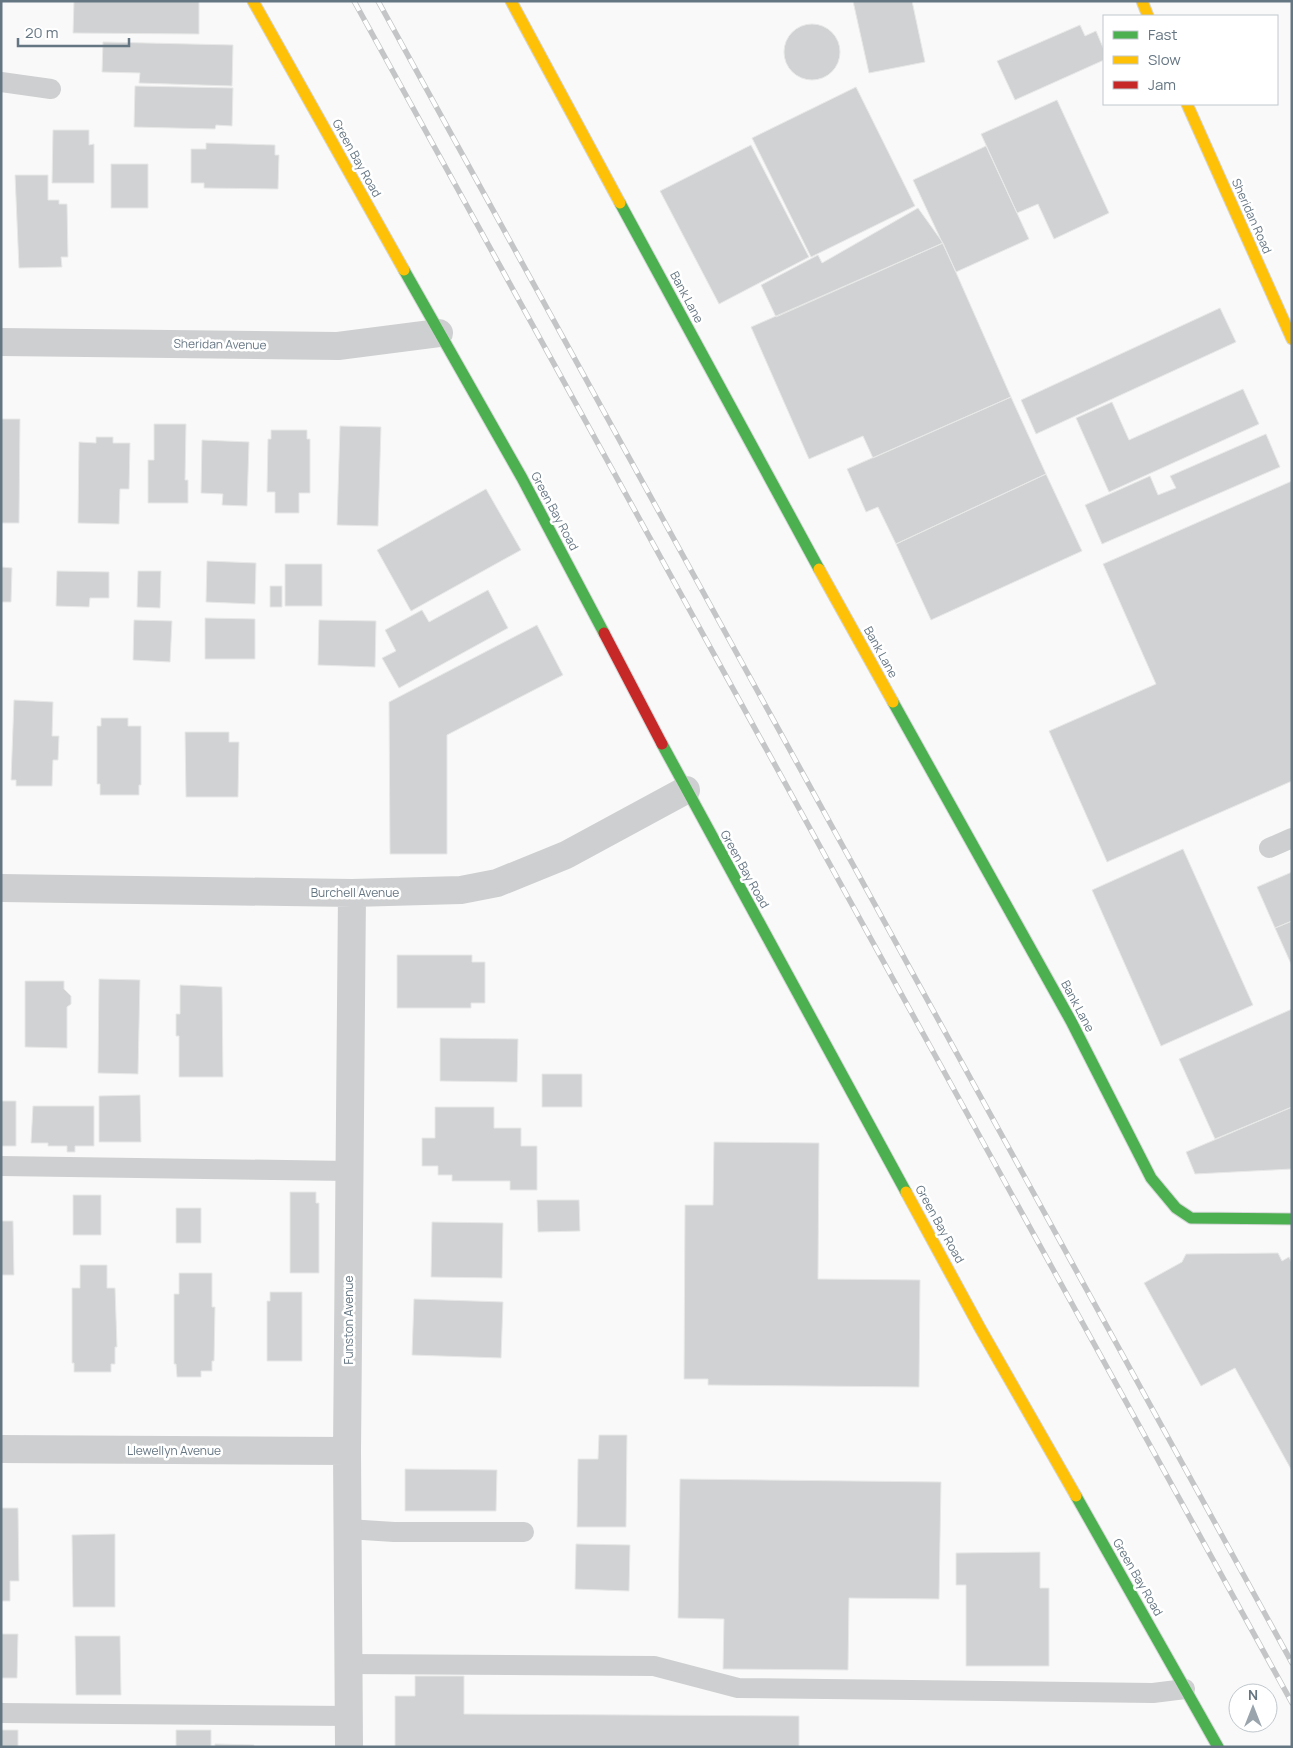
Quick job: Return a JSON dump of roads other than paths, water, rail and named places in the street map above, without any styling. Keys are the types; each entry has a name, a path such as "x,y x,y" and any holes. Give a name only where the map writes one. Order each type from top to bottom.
{"street":[{"name":"Green Bay Road","path":"254,1 522,478 686,790 980,1328 1218,1747"},
{"name":"Bank Lane","path":"511,1 828,585 1071,1021 1151,1178 1176,1208 1191,1218 1292,1219"},
{"path":"1142,1 1148,15"},
{"name":"Sheridan Road","path":"1187,105 1292,339"},
{"name":"Sheridan Avenue","path":"1,342 338,346 439,333"},
{"name":"Burchell Avenue","path":"1,888 352,894 461,890 497,883 566,855 686,790"},
{"name":"Funston Avenue","path":"349,1747 347,1450 352,894"},
{"name":"Llewellyn Avenue","path":"1,1449 347,1450"}],"lane":[{"path":"1,82 52,89"},
{"path":"1269,848 1292,838"},
{"path":"1,1166 350,1171"},
{"path":"348,1529 394,1532 524,1532"},
{"path":"349,1664 654,1666 738,1688 1153,1693 1185,1689"},
{"path":"1,1713 349,1716"}],"railway":[{"path":"354,1 1292,1703"},
{"path":"378,1 1292,1663"}]}
